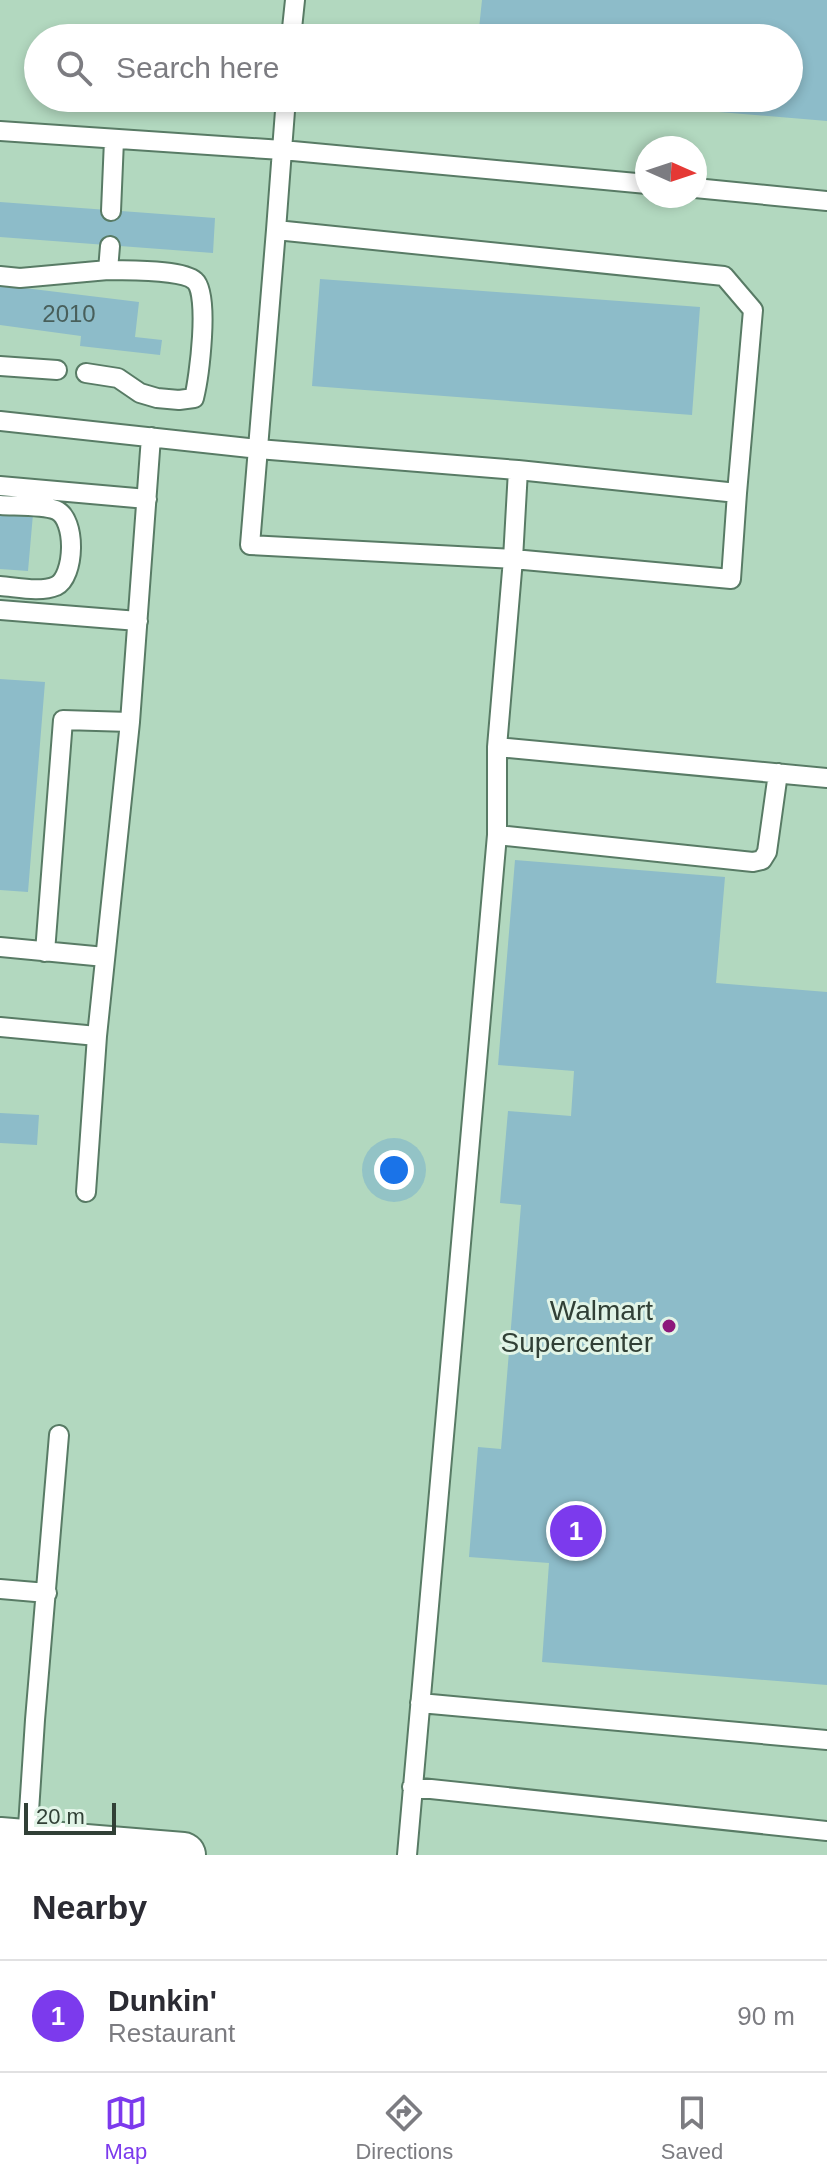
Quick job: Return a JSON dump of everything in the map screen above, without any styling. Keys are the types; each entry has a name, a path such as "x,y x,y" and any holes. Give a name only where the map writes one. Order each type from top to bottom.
{"street":[{"path":"14,1841 183,1855"}],"lane":[{"path":"292,24 295,0"},
{"path":"276,230 724,276 753,310 731,579 513,559 250,545 285,112"},
{"path":"0,131 282,150 635,183"},
{"path":"111,211 114,140"},
{"path":"707,189 827,201"},
{"path":"108,270 110,246"},
{"path":"0,276 20,278 108,270 179,275 194,280 202,294 199,378 194,398 157,398 140,393 118,378 86,373"},
{"path":"0,366 57,370"},
{"path":"0,421 258,449 518,470 737,493"},
{"path":"86,1192 97,1036 130,722 151,437"},
{"path":"407,1855 497,835 497,747 518,470"},
{"path":"0,486 147,499"},
{"path":"0,505 56,510 67,520 71,534 67,573 58,586 42,589 0,586"},
{"path":"0,610 138,621"},
{"path":"45,952 63,720 130,722"},
{"path":"497,747 827,778"},
{"path":"497,835 762,860 767,852 778,773"},
{"path":"0,947 105,957"},
{"path":"0,1027 97,1036"},
{"path":"14,1841 34,1734 59,1435"},
{"path":"0,1589 47,1593"},
{"path":"420,1703 827,1740"},
{"path":"412,1787 827,1831"}],"building":[{"path":"482,0 827,0 827,121 719,112 803,112 803,24 479,24"},
{"path":"0,202 215,218 213,253 0,237"},
{"path":"320,279 700,307 692,415 312,386"},
{"path":"0,285 139,302 135,337 162,340 160,355 80,346 81,336 0,325"},
{"path":"0,512 33,514 28,571 0,569"},
{"path":"0,679 45,682 28,892 0,890"},
{"name":"Walmart Supercenter","path":"515,860 725,877 716,983 827,992 827,1685 542,1662 549,1563 469,1557 478,1447 501,1449 521,1205 500,1203 508,1111 571,1116 574,1071 498,1065"},
{"path":"0,1113 39,1115 37,1145 0,1143"}],"place":[{"name":"Walmart Supercenter","path":"669,1326"},
{"name":"Dunkin'","path":"576,1531"}]}
